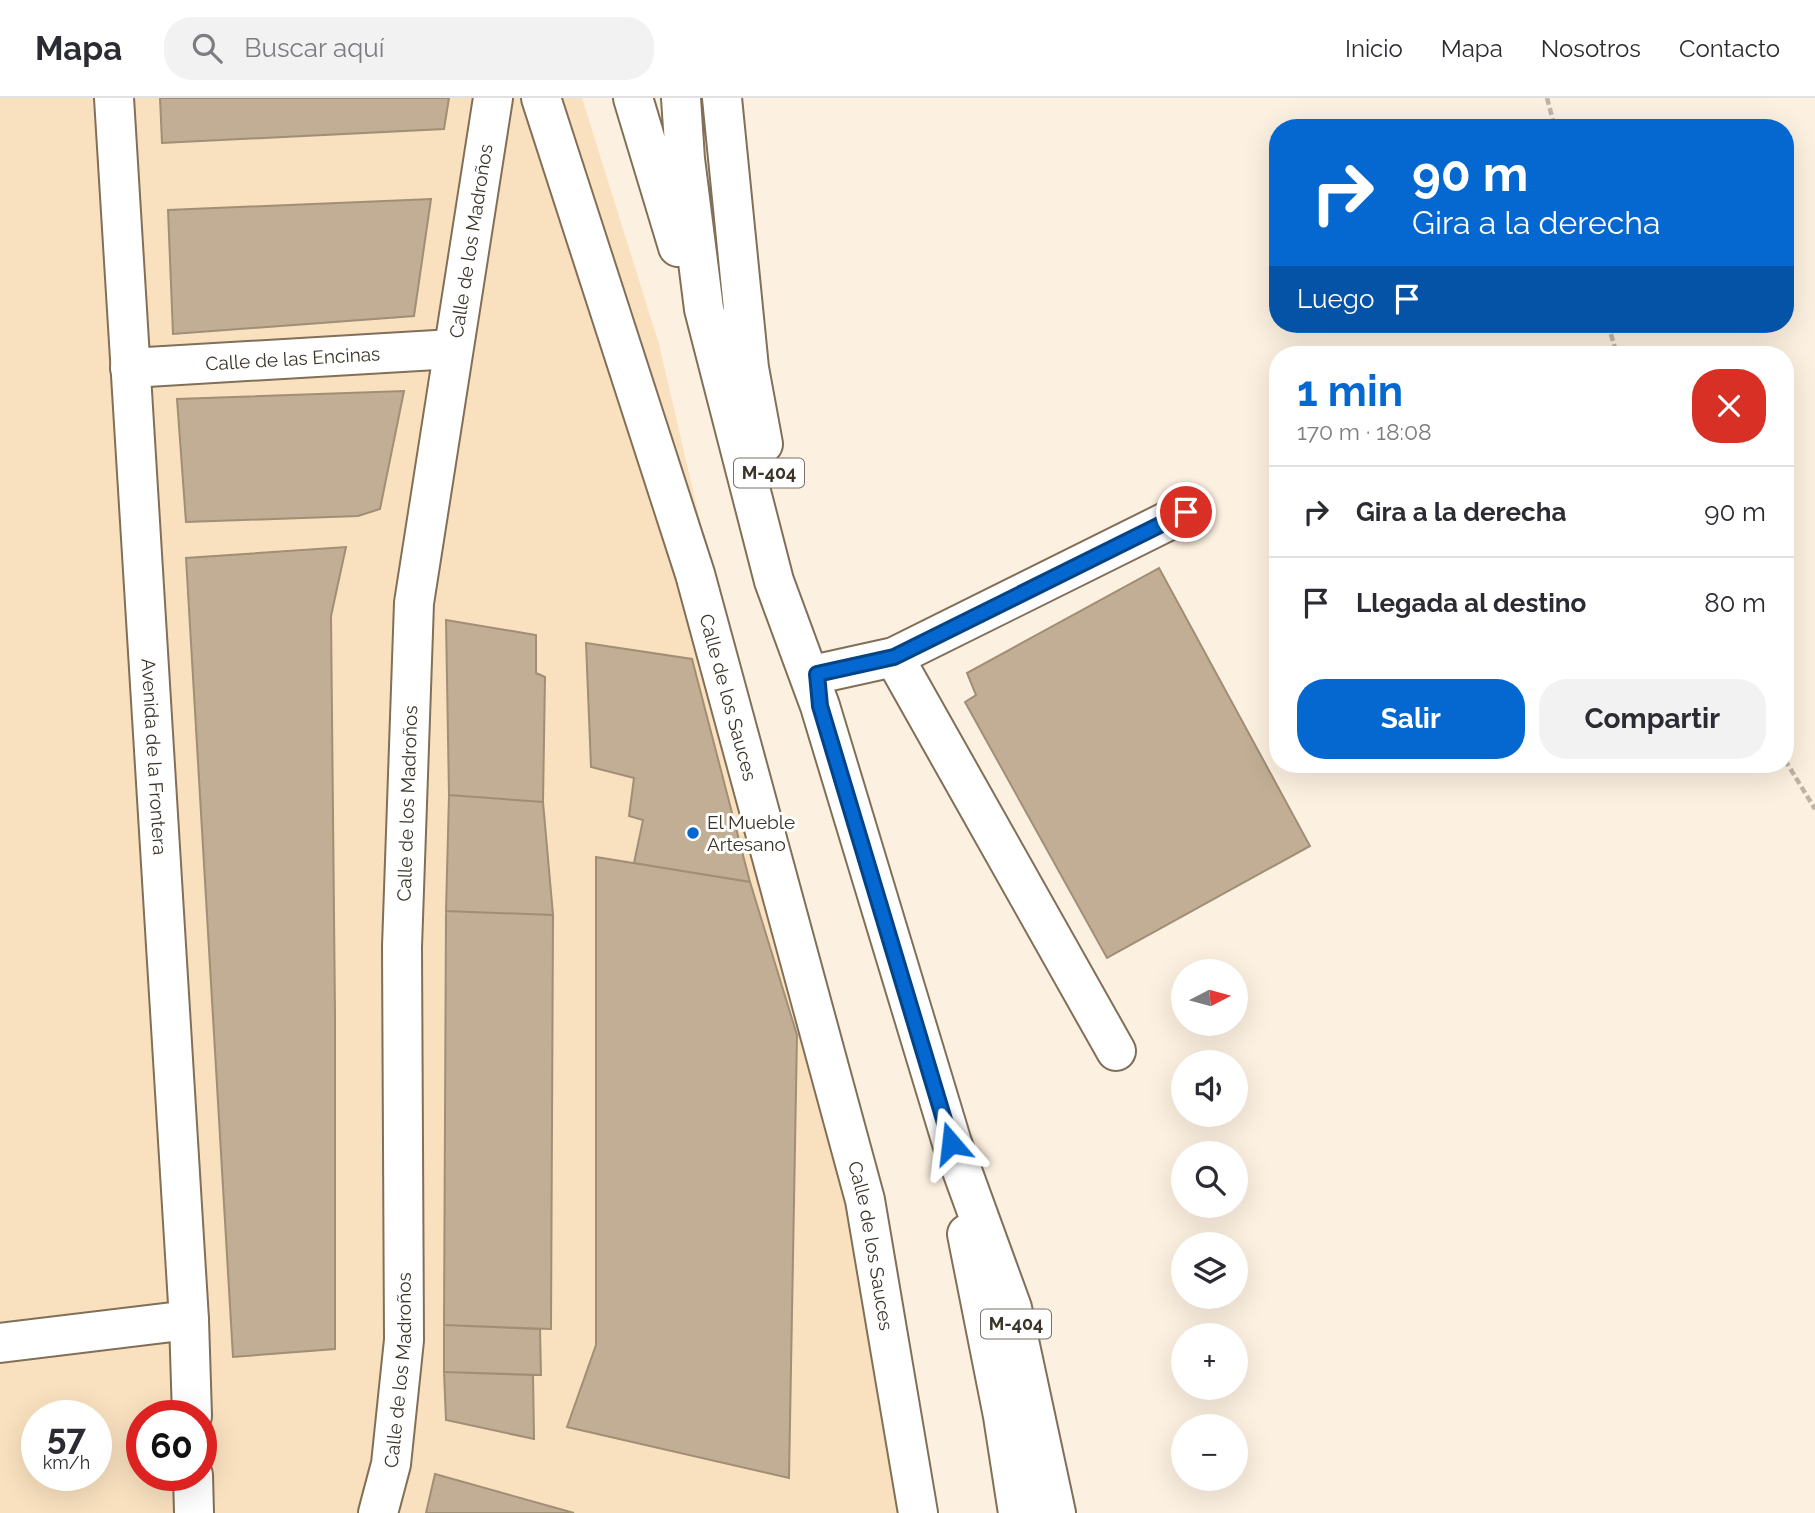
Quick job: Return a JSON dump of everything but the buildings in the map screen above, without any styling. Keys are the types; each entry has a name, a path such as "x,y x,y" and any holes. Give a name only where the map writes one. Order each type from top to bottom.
{"street":[{"name":"Avenida de la Frontera","path":"114,98 189,1320 191,1400"},
{"name":"Calle de los Madroños","path":"378,1513 391,1464 404,1340 402,947 414,603 493,98"},
{"name":"Calle de los Sauces","path":"541,98 695,574 865,1200 918,1513"},
{"path":"633,98 742,457"},
{"name":"M-404","path":"681,98 685,159 704,309 774,580 819,690"},
{"name":"M-404","path":"722,98 749,368 763,447 792,576 819,690 951,1143 1012,1308 1056,1513"},
{"name":"Calle de las Encinas","path":"130,368 453,349"},
{"path":"819,690 894,657 1186,512"},
{"path":"894,657 1116,1051"},
{"name":"M-404","path":"951,1143 974,1279 1003,1416 1017,1509"},
{"path":"0,1343 189,1320"},
{"path":"193,1491 194,1513"}],"path":[{"path":"1547,98 1553,119"},
{"path":"1793,773 1815,809"}],"shaded area":[{"path":"0,98 582,98 659,344 930,1513 0,1513"}],"place":[{"name":"El Mueble Artesano","path":"693,833"}],"route":[{"path":"951,1143 820,706 817,674 894,657 1186,512"}]}
